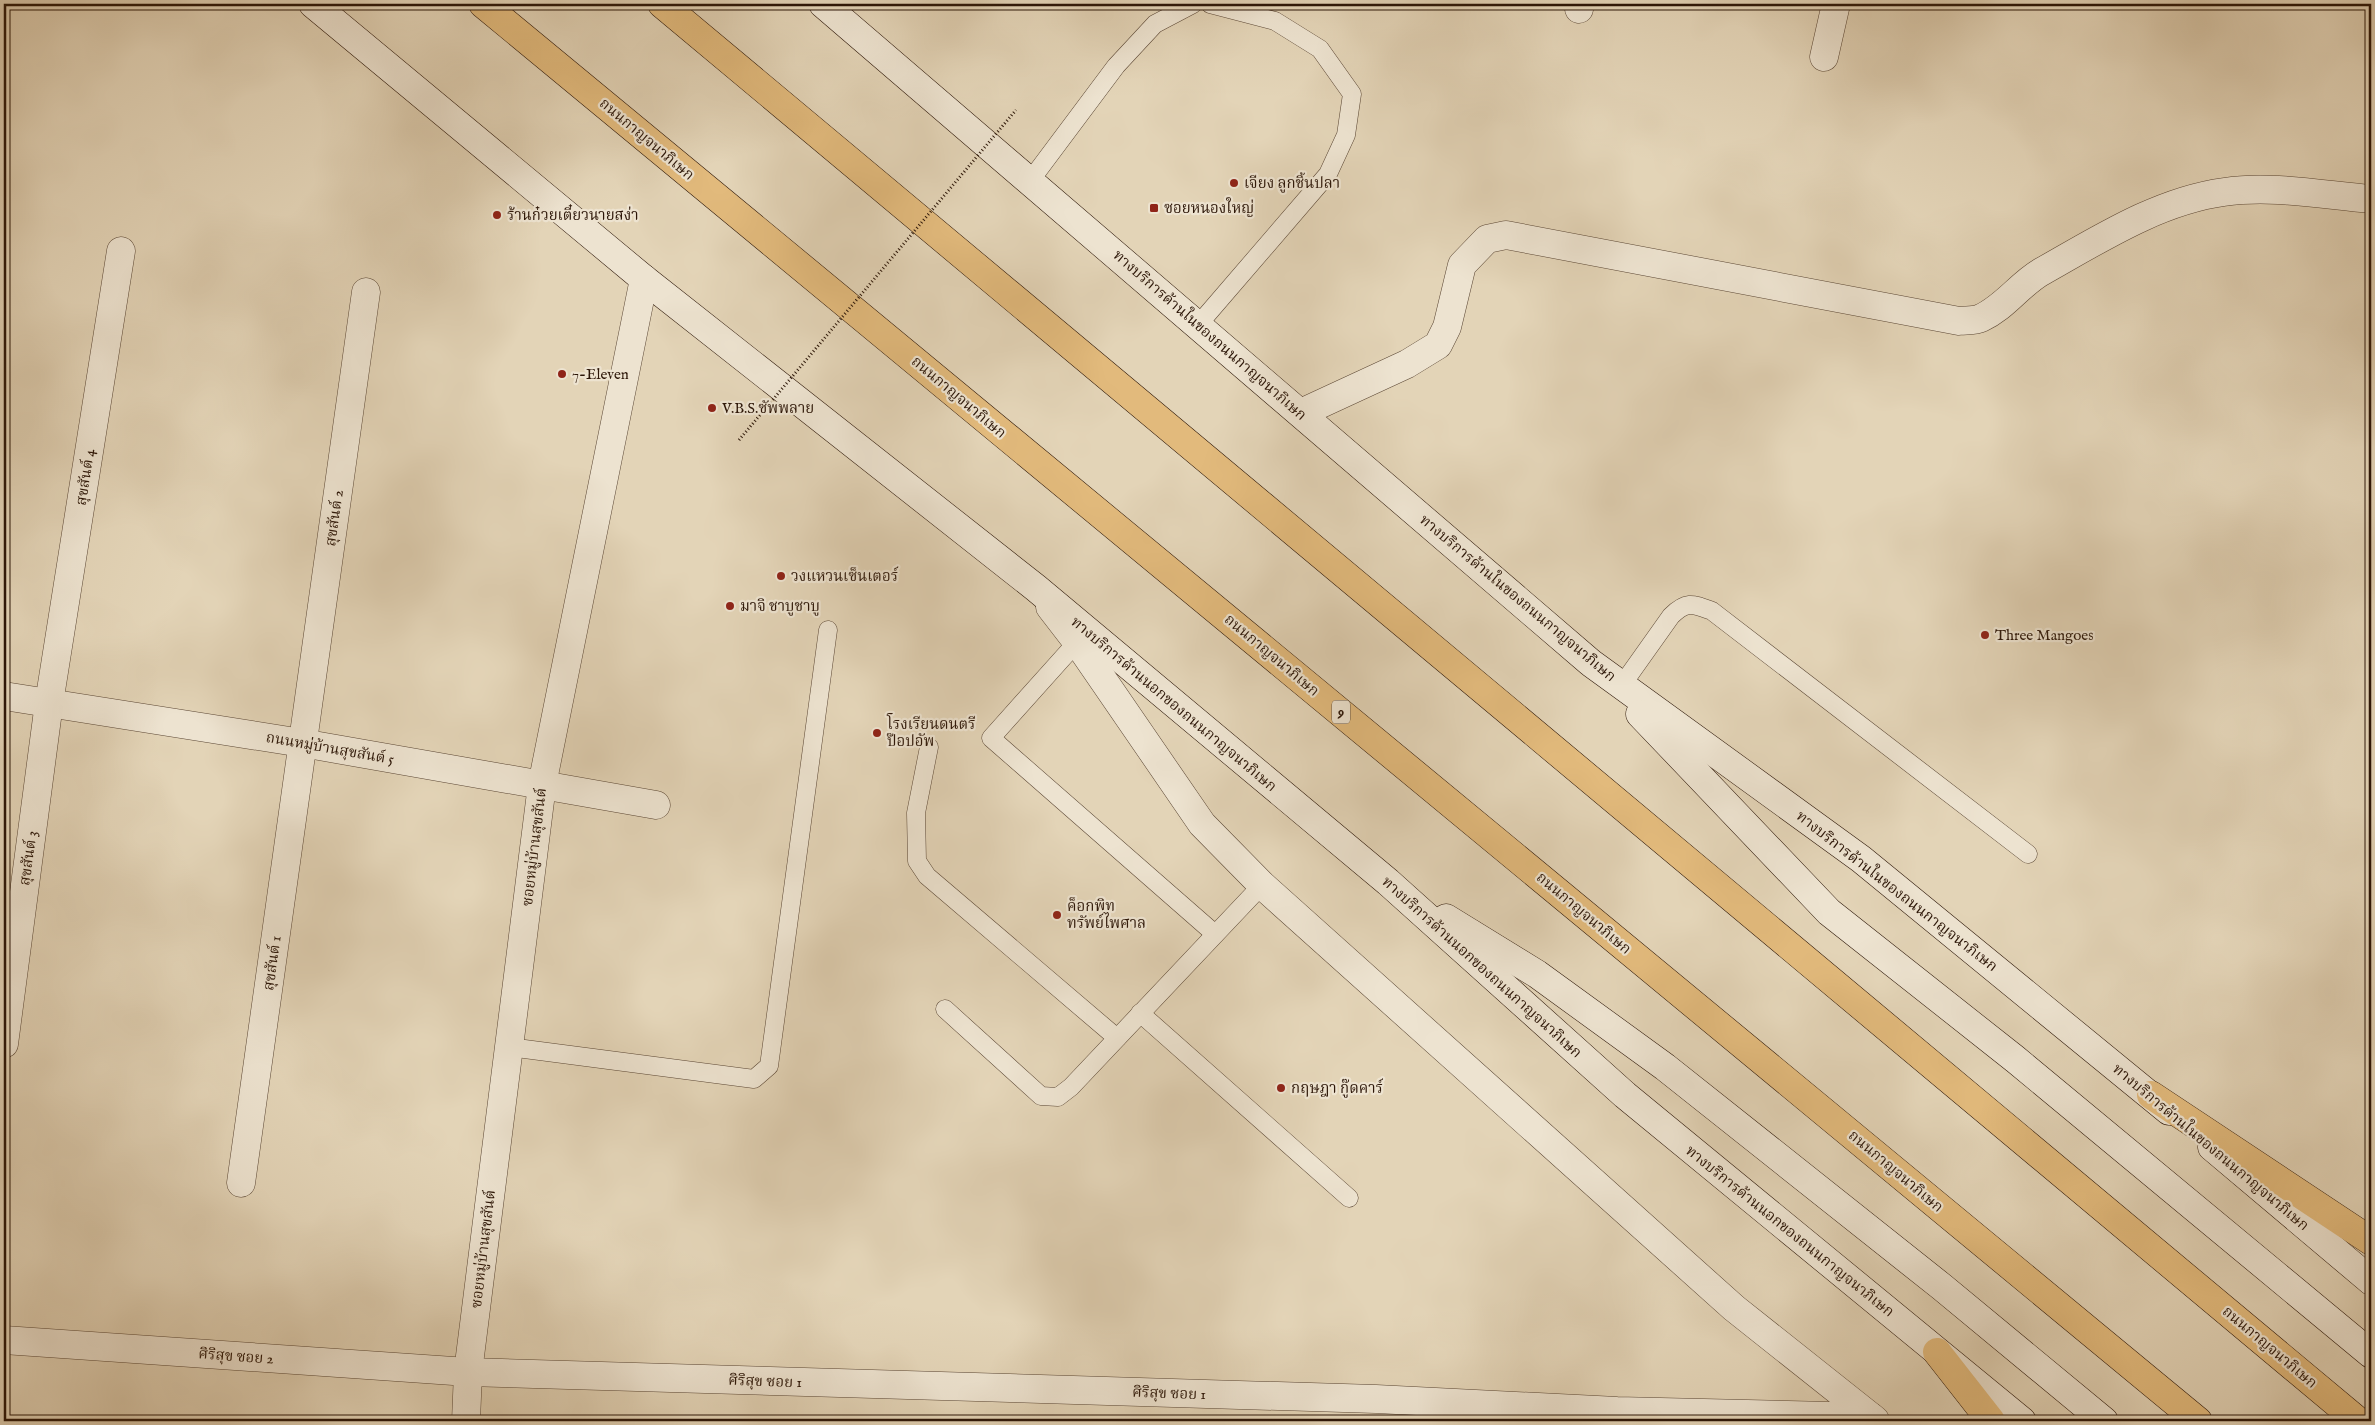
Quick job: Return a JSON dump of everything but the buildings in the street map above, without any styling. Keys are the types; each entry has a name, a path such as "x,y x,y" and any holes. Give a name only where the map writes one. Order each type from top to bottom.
{"main road":[{"name":"ถนนกาญจนาภิเษก","path":"483,4 2198,1421"},
{"name":"ถนนกาญจนาภิเษก","path":"662,4 2358,1421"},
{"path":"2151,1095 2371,1241"},
{"path":"1937,1352 1991,1421"}],"street":[{"name":"ทางบริการด้านนอกของถนนกาญจนาภิเษก","path":"313,4 644,279 1036,588 1388,882 1625,1095 2022,1421"},
{"name":"ทางบริการด้านในของถนนกาญจนาภิเษก","path":"823,4 1591,663 1861,859 2151,1095 2371,1281"},
{"path":"1824,57 1836,4"},
{"path":"1301,414 1407,364 1438,345 1448,326 1462,265 1487,239 1506,235 1959,321 1980,319 2001,306 2033,277 2121,228 2188,199 2225,192 2271,190 2371,200"},
{"name":"สุขสันต์ 4","path":"49,702 121,251"},
{"name":"ซอยหมู่บ้านสุขสันต์","path":"466,1421 468,1372 542,785 644,279"},
{"name":"สุขสันต์ 2","path":"302,743 366,292"},
{"path":"1036,588 1077,642 1202,824 1262,885 1734,1308 1873,1419"},
{"path":"1591,663 1829,912 2014,1059 2371,1354"},
{"name":"ถนนหมู่บ้านสุขสันต์ 5","path":"4,696 302,743 656,805"},
{"name":"สุขสันต์ 3","path":"4,1044 49,702"},
{"name":"สุขสันต์ 1","path":"241,1183 302,743"},
{"path":"1388,882 1553,985 1673,1074 1942,1287 2104,1421"},
{"name":"ศิริสุข ซอย 2","path":"4,1340 468,1372"},
{"name":"ศิริสุข ซอย 1","path":"468,1372 1375,1410 1616,1416 1873,1419"}],"lane":[{"path":"1030,181 1116,66 1155,24 1193,4"},
{"path":"1198,325 1328,174 1346,135 1352,94 1320,49 1275,21 1210,4"},
{"path":"1622,685 1671,616 1679,608 1691,604 1712,611 2028,854"},
{"path":"509,1047 754,1079 769,1066 828,630"},
{"path":"1077,642 992,738 1215,934"},
{"path":"929,747 916,813 918,861 927,876 1117,1038"},
{"path":"945,1009 1041,1096 1058,1097 1072,1087 1262,885"},
{"path":"1140,1013 1349,1198"}],"path":[{"path":"740,440 1016,110"}],"place":[{"name":"เจียง ลูกชิ้นปลา","path":"1234,183"},
{"name":"ซอยหนองใหญ่","path":"1154,208"},
{"name":"ร้านก๋วยเตี๋ยวนายสง่า","path":"497,215"},
{"name":"7-Eleven","path":"562,374"},
{"name":"V.B.S.ซัพพลาย","path":"712,408"},
{"name":"วงแหวนเซ็นเตอร์","path":"781,576"},
{"name":"มาจิ ชาบูชาบู","path":"730,606"},
{"name":"Three Mangoes","path":"1985,635"},
{"name":"โรงเรียนดนตรี ป๊อปอัพ","path":"877,733"},
{"name":"ค็อกพิท ทรัพย์ไพศาล","path":"1057,915"},
{"name":"กฤษฎา กู๊ดคาร์","path":"1281,1088"}]}
